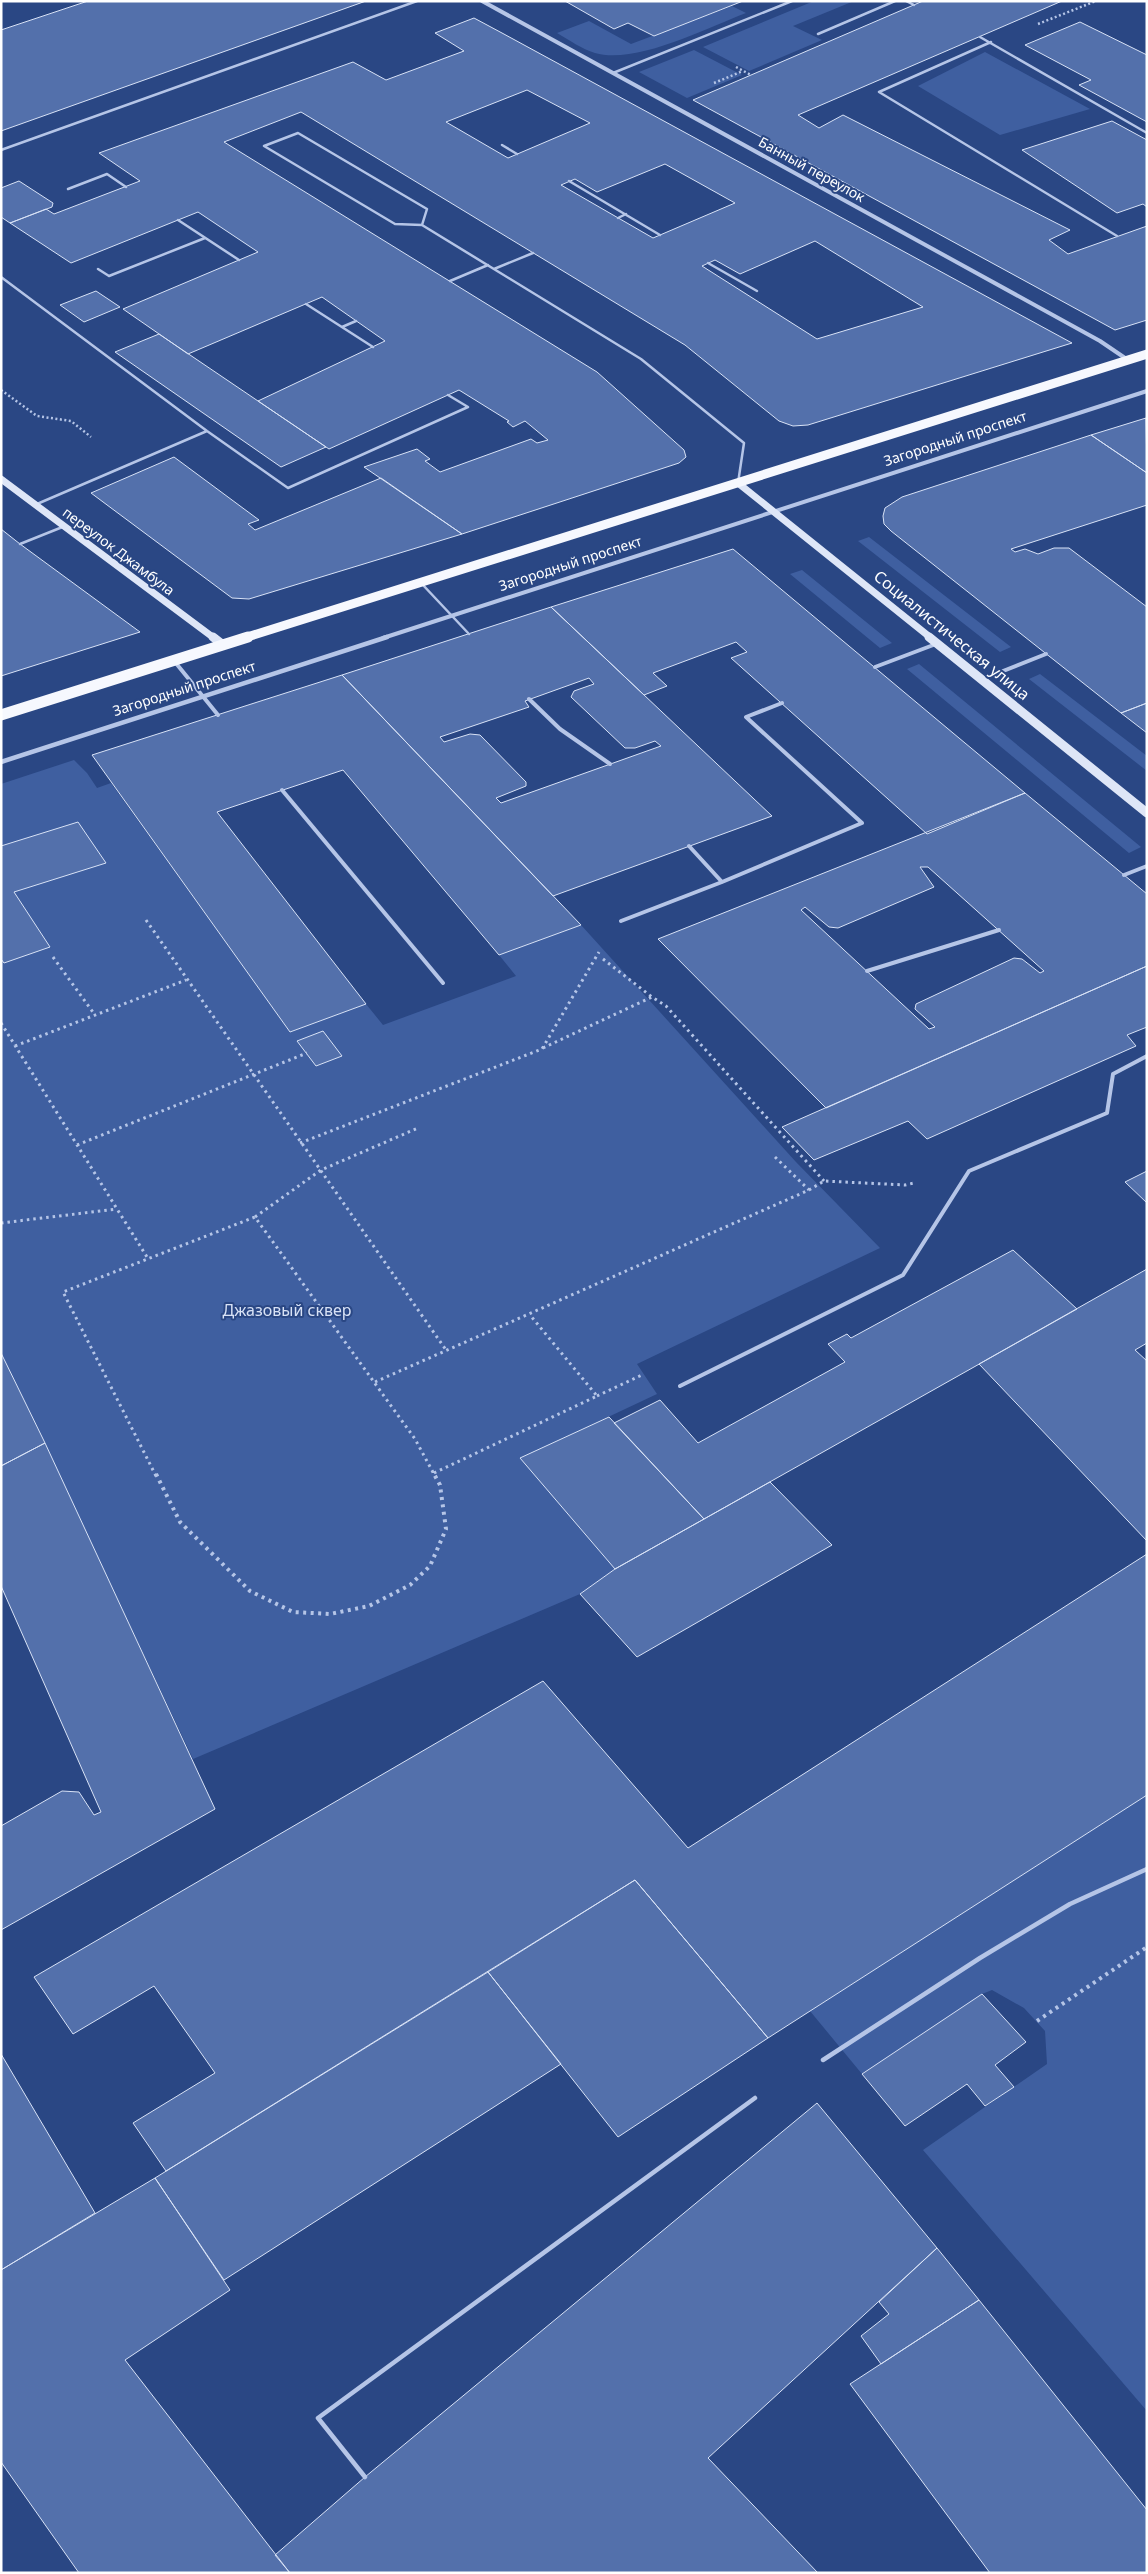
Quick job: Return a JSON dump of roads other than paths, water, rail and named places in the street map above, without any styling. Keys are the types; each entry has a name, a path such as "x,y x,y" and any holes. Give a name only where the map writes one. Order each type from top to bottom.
{"main road":[{"name":"Загородный проспект","path":"1,715 222,644 422,584 1147,354"}],"street":[{"name":"Банный переулок","path":"482,1 1100,341 1128,360"},
{"name":"Загородный проспект","path":"1,762 773,510 1147,391"},
{"name":"переулок Джамбула","path":"1,478 222,644"},
{"name":"Социалистическая улица","path":"738,483 1147,812"}],"lane":[{"path":"1,150 417,1"},
{"path":"613,73 792,1"},
{"path":"818,34 895,1"},
{"path":"906,1 914,5"},
{"path":"980,37 1147,133"},
{"path":"991,42 879,92 1117,236"},
{"path":"422,225 427,209 298,133 264,146 395,224 422,225 641,359 744,443 738,483"},
{"path":"502,145 517,154"},
{"path":"68,189 107,174 126,186"},
{"path":"569,182 660,235"},
{"path":"618,218 626,214"},
{"path":"178,220 239,260"},
{"path":"98,269 109,276 205,238"},
{"path":"494,269 533,253"},
{"path":"708,263 757,291"},
{"path":"450,281 488,265"},
{"path":"1,277 207,431 288,488 468,407 448,395"},
{"path":"306,304 373,347"},
{"path":"342,327 356,321"},
{"path":"36,505 207,431"},
{"path":"20,544 65,526"},
{"path":"422,584 469,634"},
{"path":"875,667 938,643"},
{"path":"983,679 1046,654"},
{"path":"174,660 218,715"},
{"path":"530,699 560,729 610,764"},
{"path":"621,921 722,882 862,823 746,717 782,703"},
{"path":"282,790 443,983"},
{"path":"689,846 722,882"},
{"path":"1124,875 1147,866"},
{"path":"867,972 999,930"},
{"path":"680,1386 904,1275 970,1171 1106,1113 1113,1074 1147,1056"},
{"path":"822,2060 980,1958 1070,1904 1147,1869"},
{"path":"365,2477 318,2418 755,2098"}],"park label":[{"name":"Джазовый сквер","path":"287,1310"}]}
